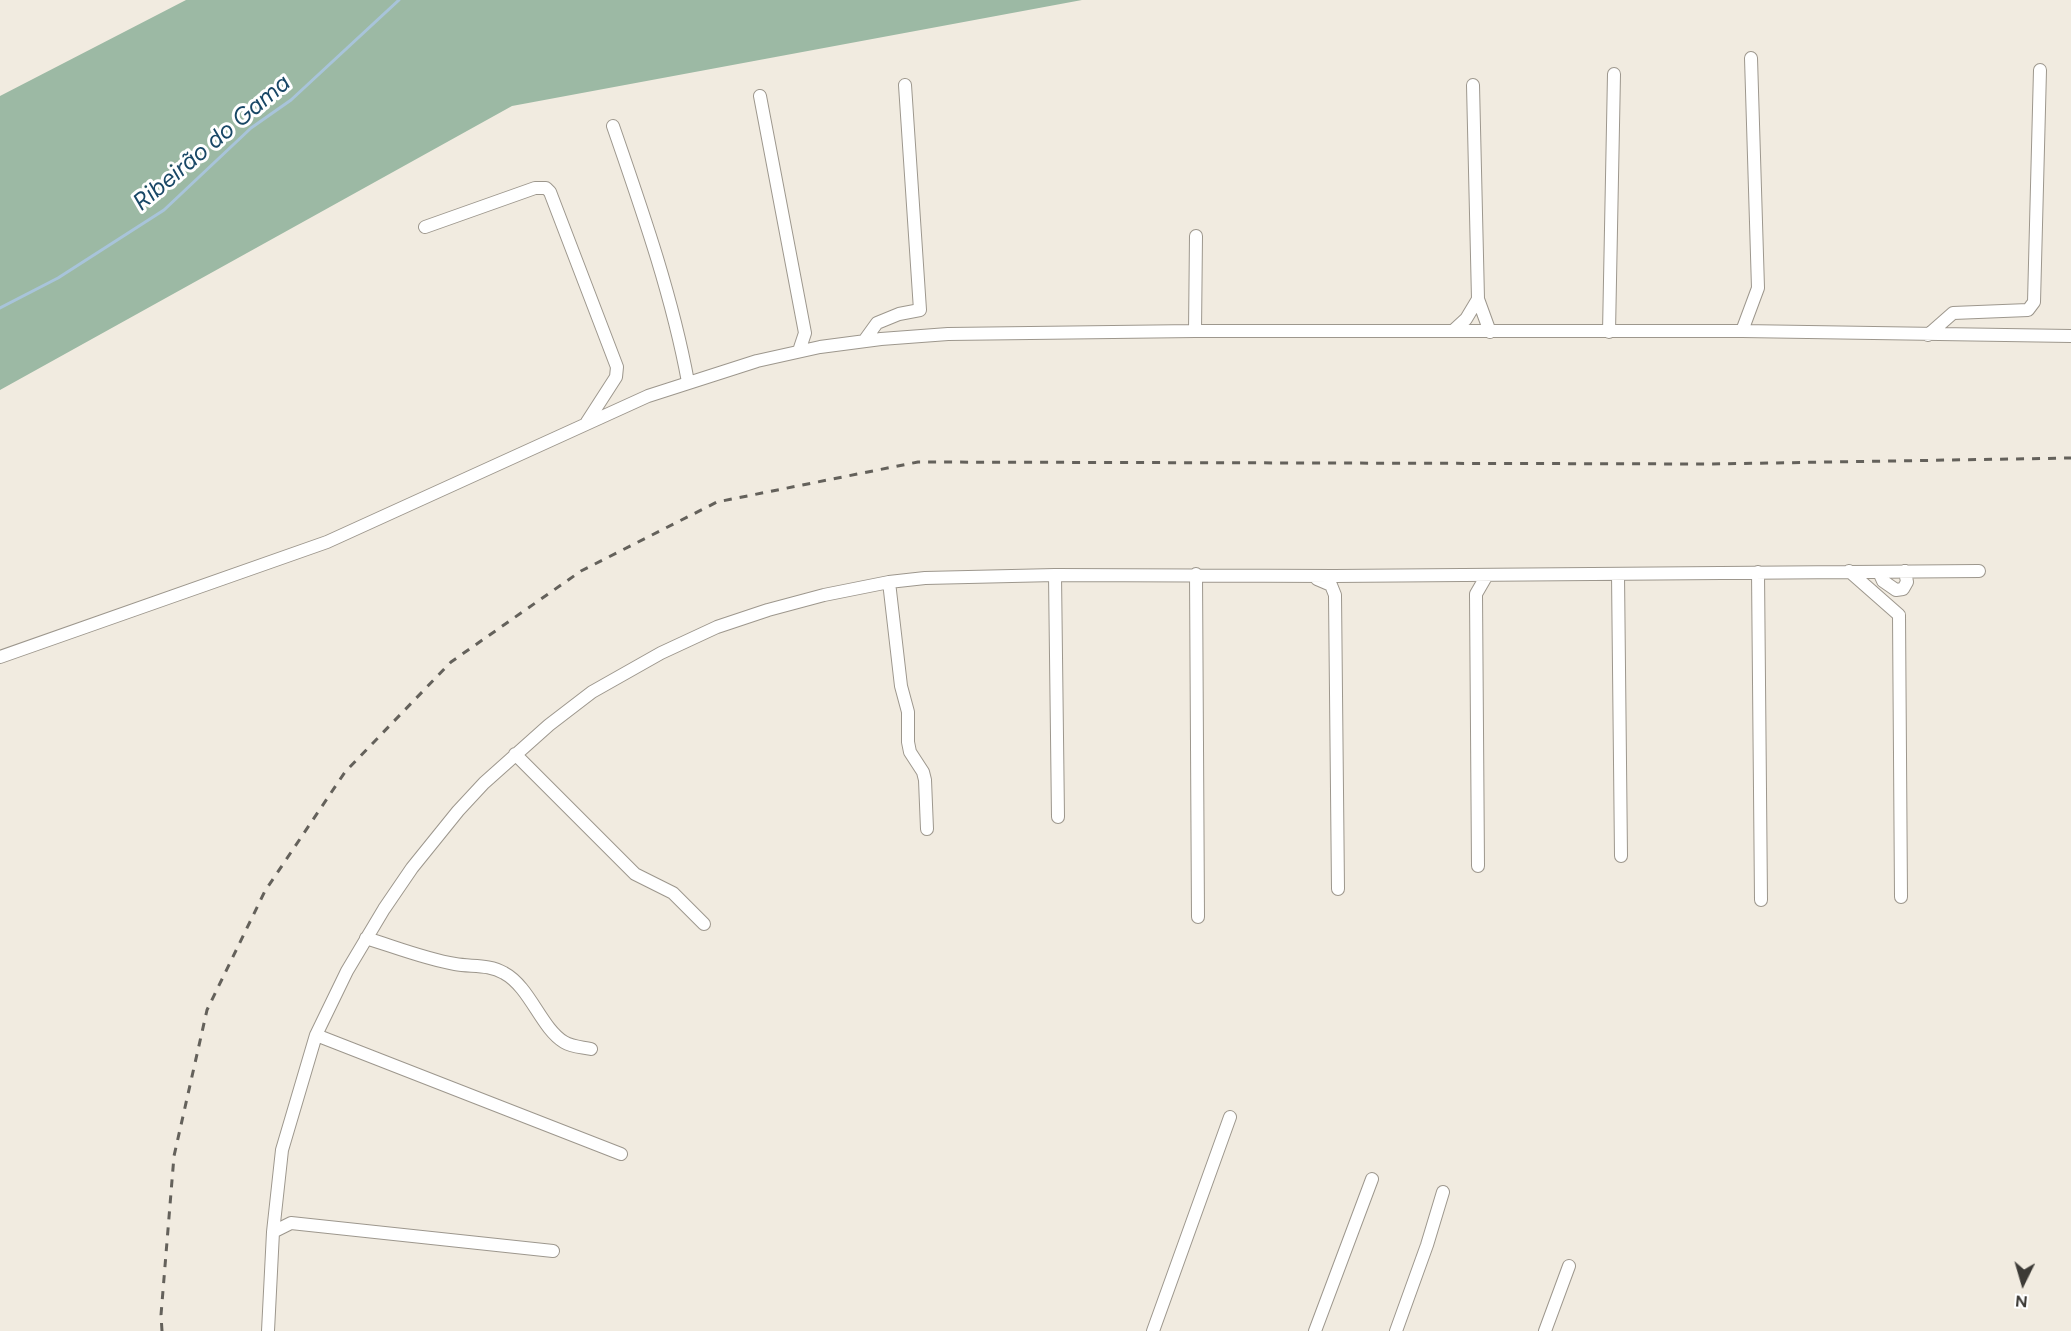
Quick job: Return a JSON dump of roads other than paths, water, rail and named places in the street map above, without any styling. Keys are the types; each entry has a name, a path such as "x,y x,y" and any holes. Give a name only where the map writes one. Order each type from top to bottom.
{"street":[{"path":"1742,332 1758,288 1751,58"},
{"path":"1928,335 1953,313 2028,310 2034,302 2040,70"},
{"path":"1609,332 1614,74"},
{"path":"864,341 877,323 899,314 920,310 905,85"},
{"path":"1473,85 1478,299 1490,332"},
{"path":"760,96 805,333 799,351"},
{"path":"613,126 661,271 676,324 688,382"},
{"path":"425,228 535,188 542,187 550,192 617,367 616,377 586,423"},
{"path":"1195,331 1196,236"},
{"path":"1453,331 1466,318 1478,299"},
{"path":"0,657 327,542 648,396 757,361 820,347 948,334 1195,331 1742,332 2071,336"},
{"path":"805,333 820,347"},
{"path":"1879,572 1883,581 1896,590 1903,589 1907,582 1905,571"},
{"path":"268,1331 273,1232 282,1150 316,1035 366,938 412,868 451,819 515,754 549,724 592,692 670,648 717,627 824,595 889,582 925,578 1196,574 1304,576 1979,571"},
{"path":"1758,572 1761,900"},
{"path":"1849,572 1899,615 1901,897"},
{"path":"1196,574 1198,917"},
{"path":"1618,574 1621,856"},
{"path":"1055,575 1058,817"},
{"path":"1463,575 1476,594"},
{"path":"1478,866 1476,594 1487,575"},
{"path":"1304,576 1328,582 1335,595 1338,889"},
{"path":"889,582 901,686 908,712 908,742 910,752 923,772 925,780 927,829"},
{"path":"515,754 634,874 673,893 705,924"},
{"path":"366,938 435,960 482,966 504,973 520,987 557,1036 573,1046 591,1049"},
{"path":"316,1035 621,1154"},
{"path":"1153,1331 1230,1118"},
{"path":"1315,1331 1372,1179"},
{"path":"1396,1331 1427,1245 1443,1192"},
{"path":"275,1210 291,1223"},
{"path":"273,1232 291,1223 554,1251"},
{"path":"1545,1331 1569,1266"}],"waterway":[{"name":"Ribeirão do Gama","path":"0,308 58,278 164,210 251,128 291,100 399,0"}],"railway":[{"path":"162,1331 161,1315 174,1156 207,1010 265,891 345,772 451,662 581,571 717,502 918,462 1710,464 2071,458"}]}
